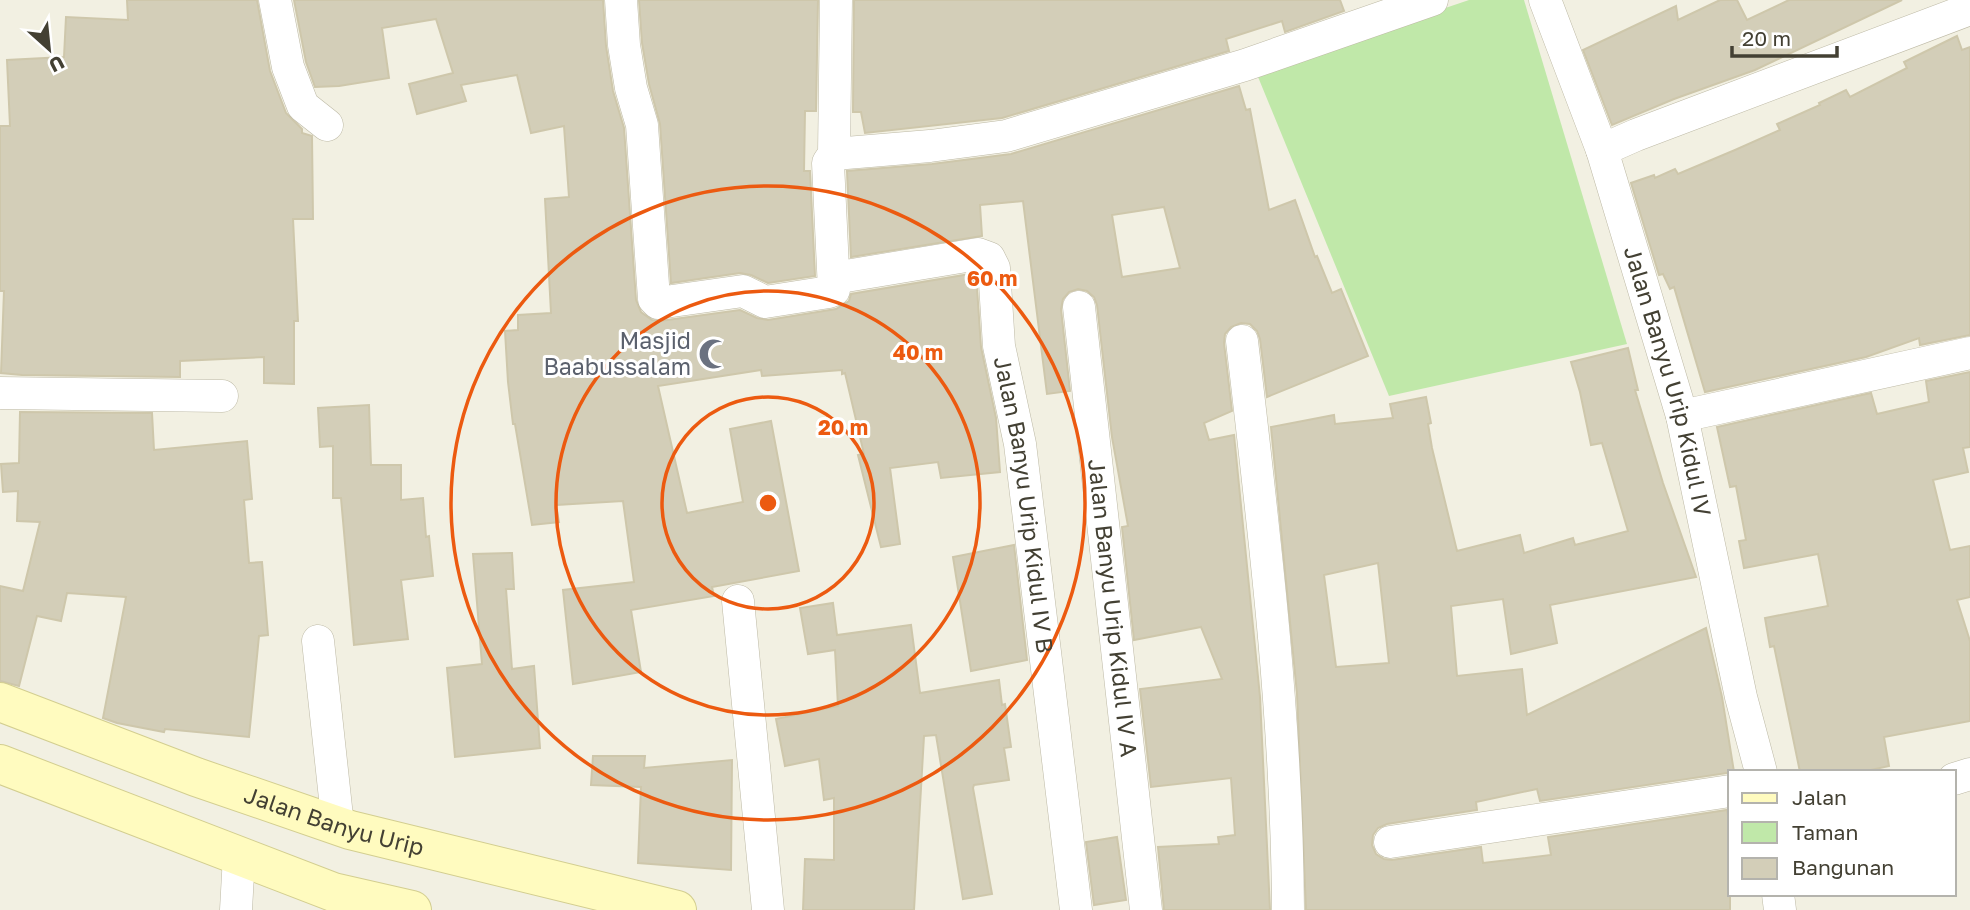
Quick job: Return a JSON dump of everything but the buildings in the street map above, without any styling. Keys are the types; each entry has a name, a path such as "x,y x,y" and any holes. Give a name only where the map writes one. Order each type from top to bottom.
{"main road":[{"name":"Jalan Banyu Urip","path":"0,702 196,777 338,826 677,910"},
{"path":"0,764 333,892 412,910"}],"street":[{"path":"275,0 288,67 303,106 327,125"},
{"path":"621,0 629,77 642,125 658,303 744,292 765,302 834,290 828,163 834,154 836,0"},
{"path":"834,154 1006,136 1245,65 1432,0"},
{"name":"Jalan Banyu Urip Kidul IV","path":"1545,0 1602,150 1682,416 1741,697 1760,770"},
{"path":"1602,150 1970,9"},
{"name":"Jalan Banyu Urip Kidul IV B","path":"834,278 978,254 989,258 994,268 999,346 1020,444 1076,910"},
{"name":"Jalan Banyu Urip Kidul IV A","path":"1079,307 1146,910"},
{"path":"1242,341 1277,653 1287,807 1288,910"},
{"path":"1682,416 1970,353"},
{"path":"0,393 222,396"},
{"path":"738,601 768,910"},
{"path":"318,641 338,826"},
{"path":"1390,842 1728,791"},
{"path":"236,910 239,856"}],"green space":[{"path":"1469,0 1524,0 1627,344 1389,396 1256,72"}],"place":[{"name":"Masjid Baabussalam","path":"714,354"}]}
